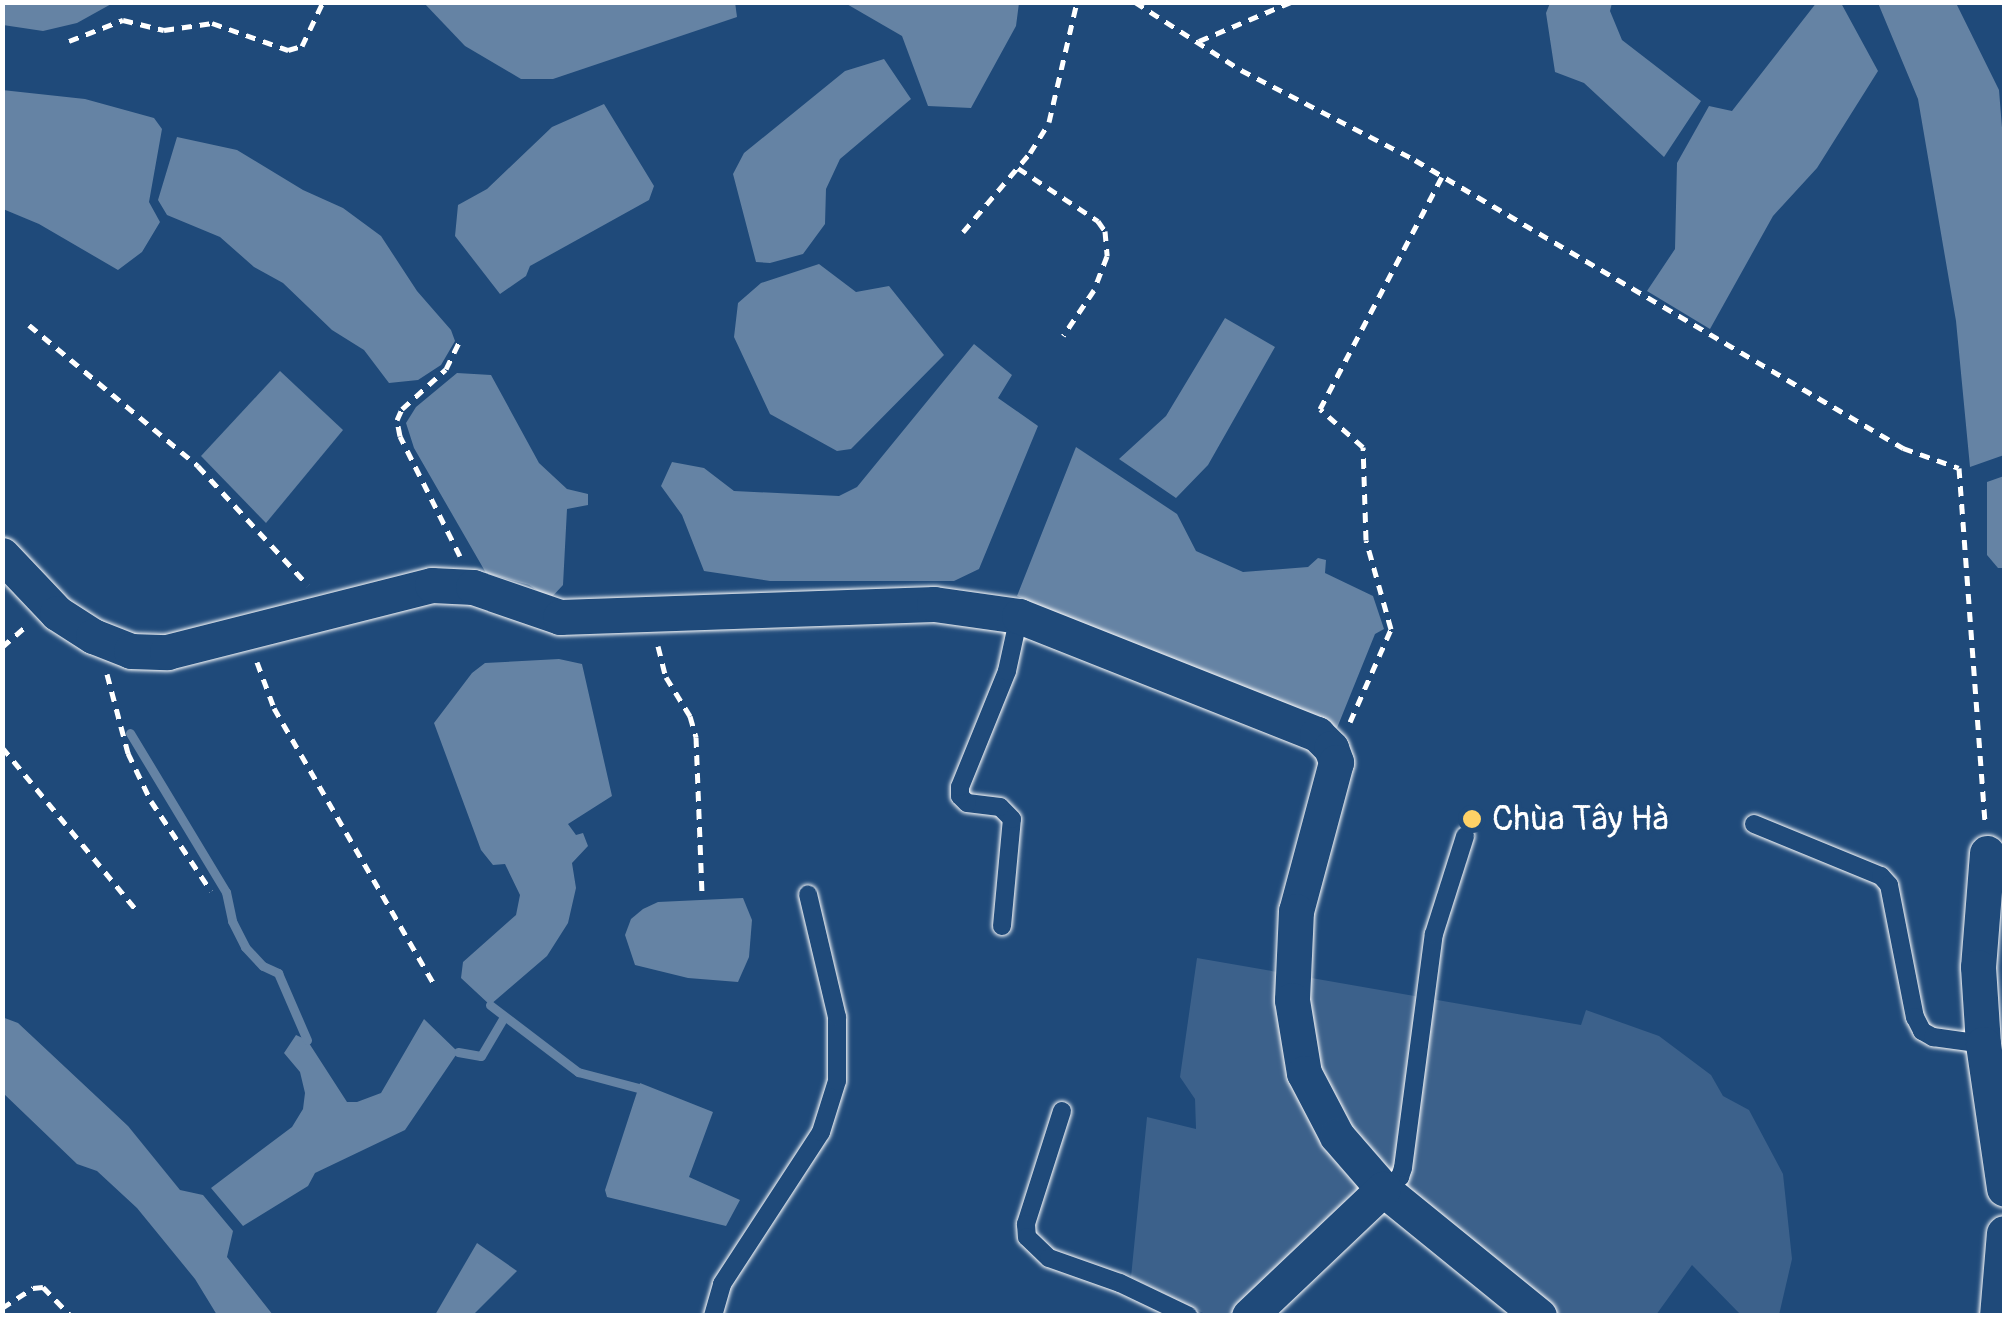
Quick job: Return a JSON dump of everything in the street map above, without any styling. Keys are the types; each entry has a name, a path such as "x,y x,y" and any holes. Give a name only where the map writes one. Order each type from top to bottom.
{"street":[{"path":"2,556 57,613 130,652 167,652 432,584 455,583 560,617 934,604 1019,616 1317,734 1331,748 1336,762 1296,910 1292,969 1295,1032 1304,1073 1337,1136 1383,1189 1538,1316"},
{"path":"1996,851 1978,935 1983,1044 2004,1188"},
{"path":"1249,1316 1383,1189"},
{"path":"1997,1316 2004,1233"}],"lane":[{"path":"1002,926 1012,819 1000,806 968,803 960,796 960,788 1006,671 1019,616"},
{"path":"1754,824 1881,876 1889,885 1915,1017 1922,1030 1933,1038 1983,1044"},
{"path":"1383,1189 1400,1177 1403,1168 1434,934 1465,836"},
{"path":"712,1316 722,1284 821,1132 837,1081 837,1017 808,894"},
{"path":"1062,1110 1026,1224 1027,1237 1049,1258 1120,1283 1189,1316"}],"path":[{"path":"69,41 122,20 164,30 212,24 288,50 302,46 323,2"},
{"path":"963,232 1018,168 1049,122 1077,2"},
{"path":"1136,2 1242,70 1442,178 1903,448 1959,468 1996,851"},
{"path":"1198,41 1292,2"},
{"path":"1018,168 1098,221 1105,231 1107,256 1094,290 1064,336"},
{"path":"1331,748 1347,728 1391,629 1366,540 1364,447 1320,409 1442,178"},
{"path":"29,325 198,466 332,610"},
{"path":"455,583 462,568 460,554 400,436 397,420 402,409 446,369 461,338"},
{"path":"652,613 660,662 690,716 696,737 702,894"},
{"path":"246,632 274,708 436,988"},
{"path":"104,641 105,665 128,753 150,801 210,891"},
{"path":"2,746 138,911"},
{"path":"2,1308 43,1286 71,1316"}],"shaded area":[{"path":"735,2 737,17 553,79 521,79 465,46 424,3"},
{"path":"1817,2 1841,3 1878,71 1817,168 1773,216 1710,329 1647,291 1675,249 1677,163 1709,106 1732,111"},
{"path":"2,3 113,3 77,23 43,31 3,25"},
{"path":"845,3 1019,3 1016,26 971,108 928,106 902,36"},
{"path":"1550,3 1612,3 1610,11 1622,40 1701,101 1664,157 1584,83 1555,72 1546,13"},
{"path":"1878,3 1956,3 1999,90 2004,153 2004,455 1970,467 1956,321 1918,99"},
{"path":"884,59 911,99 840,159 826,189 825,224 803,254 770,263 756,262 733,174 744,153 845,71"},
{"path":"2,90 85,99 154,118 162,129 149,202 160,222 142,252 118,270 39,224 3,209"},
{"path":"604,104 654,186 649,200 530,266 526,276 500,294 455,236 458,205 487,189 552,127"},
{"path":"177,137 237,150 303,190 343,208 381,236 417,291 451,330 455,341 441,365 418,380 389,383 364,350 332,330 283,283 254,267 220,237 167,215 158,200"},
{"path":"819,264 856,292 889,286 944,355 851,449 837,451 770,414 734,337 738,303 761,283"},
{"path":"1225,318 1275,347 1208,465 1176,498 1119,459 1166,416"},
{"path":"974,344 1012,375 998,398 1038,426 979,569 954,581 770,581 704,571 682,515 661,486 672,462 704,468 734,491 839,496 857,487"},
{"path":"280,371 343,430 266,523 201,456"},
{"path":"457,373 491,375 539,463 567,489 588,494 588,505 567,509 563,585 550,599 529,585 486,573 414,448 406,423 416,407"},
{"path":"1076,447 1177,514 1196,551 1243,572 1308,567 1318,558 1326,560 1325,573 1373,596 1384,629 1375,634 1337,728 1319,725 1017,596"},
{"path":"2004,476 2004,568 1998,568 1987,555 1987,482"},
{"path":"559,659 582,664 612,796 568,824 576,835 583,833 588,846 572,863 576,888 568,923 547,956 490,1005 461,978 463,962 516,915 520,895 505,864 493,865 481,850 434,723 472,673 485,663"},
{"path":"743,898 752,920 749,957 738,982 688,978 635,965 625,935 631,919 643,909 658,902"},
{"path":"1197,958 1581,1025 1586,1010 1659,1036 1711,1075 1723,1096 1749,1110 1783,1174 1792,1259 1779,1315 1741,1315 1692,1265 1656,1315 1550,1315 1396,1190 1237,1315 1207,1315 1131,1277 1147,1117 1196,1129 1195,1099 1180,1077"},
{"path":"2,1017 18,1023 128,1126 180,1190 203,1195 233,1231 227,1257 273,1315 217,1315 195,1279 137,1208 97,1171 77,1164 3,1093"},
{"path":"424,1019 458,1052 405,1130 315,1173 308,1186 243,1226 211,1188 292,1127 303,1109 305,1093 300,1072 284,1053 296,1035 307,1040 347,1102 357,1102 381,1093"},
{"path":"640,1083 713,1112 689,1177 740,1200 726,1226 607,1197 605,1190"},
{"path":"477,1243 517,1271 473,1315 435,1315"}],"waterway":[{"path":"130,733 226,892 232,921 245,947 263,966 278,973 307,1040"},
{"path":"490,1005 578,1072 638,1088"},
{"path":"458,1052 481,1056 504,1017"}],"place":[{"name":"Chùa Tây Hà","path":"1472,819"}]}
